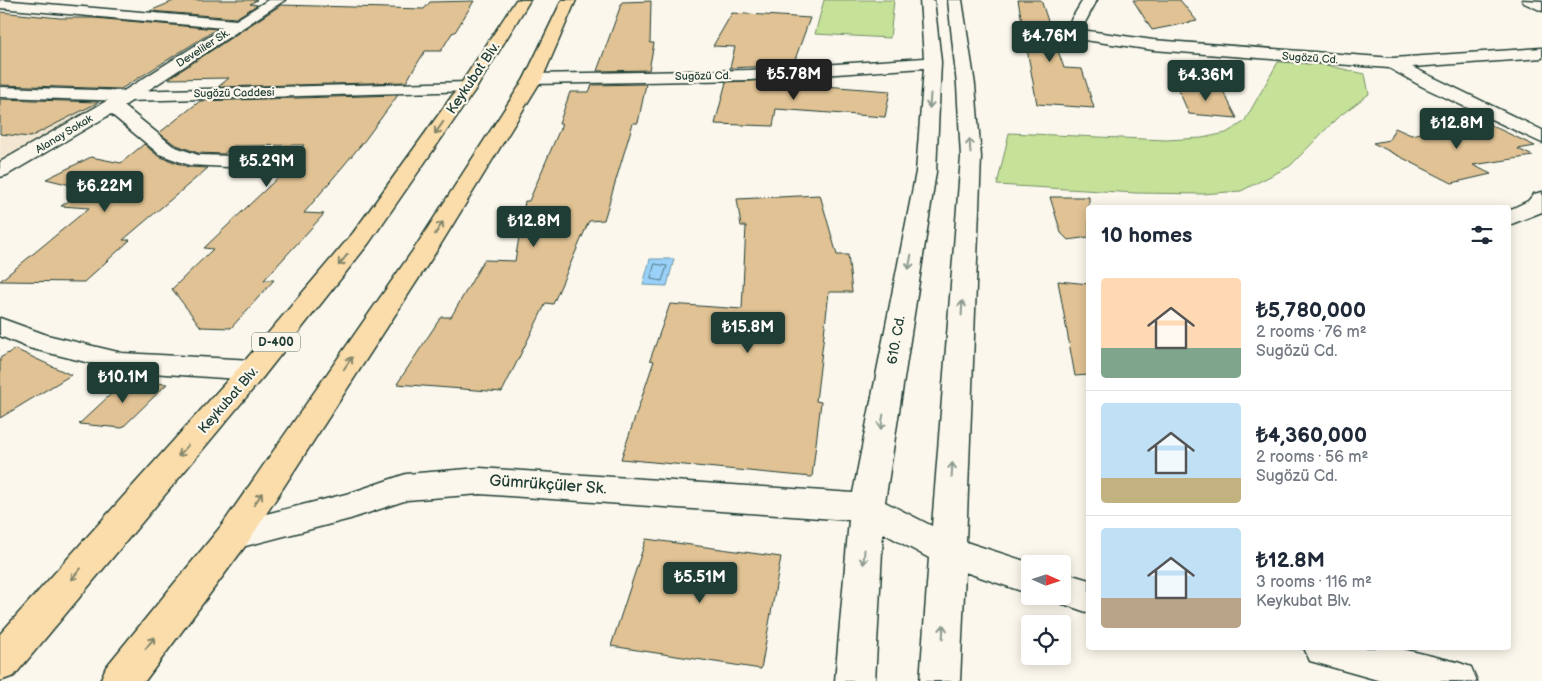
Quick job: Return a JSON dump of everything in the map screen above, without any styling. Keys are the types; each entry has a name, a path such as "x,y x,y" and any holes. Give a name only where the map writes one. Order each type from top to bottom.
{"highway":[{"name":"Keykubat Blv.","path":"0,662 253,370 361,238 468,87 523,0"},
{"path":"120,681 234,534 427,247 533,79 568,0"}],"street":[{"name":"Develiler Sk.","path":"120,101 278,0"},
{"name":"610. Cd.","path":"855,681 867,508 926,172 933,62 927,0"},
{"path":"940,681 971,157 966,85 955,0"},
{"path":"1071,33 1090,0"},
{"path":"1529,0 1542,7"},
{"path":"0,4 238,25"},
{"name":"Sugözü Cd.","path":"1048,34 1071,33 1153,45 1393,63 1542,53"},
{"name":"Sugözü Cd.","path":"533,79 750,75 933,62"},
{"path":"1393,63 1429,83 1542,137"},
{"name":"Sugözü Caddesi","path":"1,92 120,101 468,87"},
{"path":"120,101 166,150 196,161 267,164"},
{"name":"Alanay Sokak","path":"0,171 120,101"},
{"path":"1511,217 1536,206 1542,199"},
{"path":"0,326 39,342 122,362 253,370"},
{"name":"Gümrükçüler Sk.","path":"234,534 350,506 406,488 480,481 867,508"},
{"path":"867,508 948,551 1021,575"},
{"path":"1071,591 1086,596"},
{"path":"1332,650 1457,681"}],"shaded area":[{"path":"0,102 98,106 0,163"}],"green space":[{"path":"824,0 894,0 890,38 815,34"},
{"path":"1278,62 1326,65 1365,74 1369,94 1337,118 1290,166 1241,191 1203,194 1136,193 997,185 1009,133 1166,140 1202,138 1226,133 1244,122"}],"water":[{"path":"650,259 674,259 667,286 643,285"}],"building":[{"path":"176,0 257,0 250,4 257,5 236,18 150,11"},
{"path":"1018,0 1041,0 1050,27 1042,29 1039,34 1043,38 1054,39 1064,68 1082,69 1094,108 1037,104"},
{"path":"1133,0 1180,0 1197,21 1152,30"},
{"path":"474,1 441,51 425,51 406,82 218,87 229,78 168,79 281,5 424,9 430,2"},
{"path":"651,1 650,43 654,43 649,70 597,71 622,2"},
{"path":"0,12 217,29 121,89 0,85"},
{"path":"732,13 810,18 793,65 730,68 735,47 713,46"},
{"path":"788,79 786,83 890,91 885,117 776,109 773,126 715,124 726,82"},
{"path":"646,84 638,123 633,123 604,220 589,221 553,304 546,303 502,392 397,384 441,317 451,317 484,260 515,261 525,201 529,201 562,124 559,124 570,92 589,92 592,85"},
{"path":"1177,86 1222,89 1237,118 1189,114"},
{"path":"398,95 365,140 304,213 324,214 264,280 274,280 231,328 201,327 172,289 213,249 204,248 288,168 282,168 304,145 233,146 224,154 198,153 174,144 159,133 200,101"},
{"path":"0,99 99,102 30,137 0,134"},
{"path":"1482,121 1535,146 1518,149 1533,156 1473,165 1491,174 1452,183 1373,143 1389,140 1395,128 1411,135"},
{"path":"144,144 158,156 188,167 208,168 123,240 130,240 84,282 0,281 89,208 61,206 87,189 46,179 91,157 121,163"},
{"path":"820,195 837,255 848,255 852,292 829,292 816,401 821,402 812,477 621,459 654,361 650,360 670,304 742,309 746,226 741,226 737,199"},
{"path":"1050,197 1089,197 1089,205 1086,205 1086,237 1068,240 1061,233"},
{"path":"1058,281 1086,284 1086,375 1075,376"},
{"path":"15,349 71,375 0,418 0,358"},
{"path":"126,380 167,384 122,428 79,424"},
{"path":"646,539 781,557 761,669 611,646"}]}
